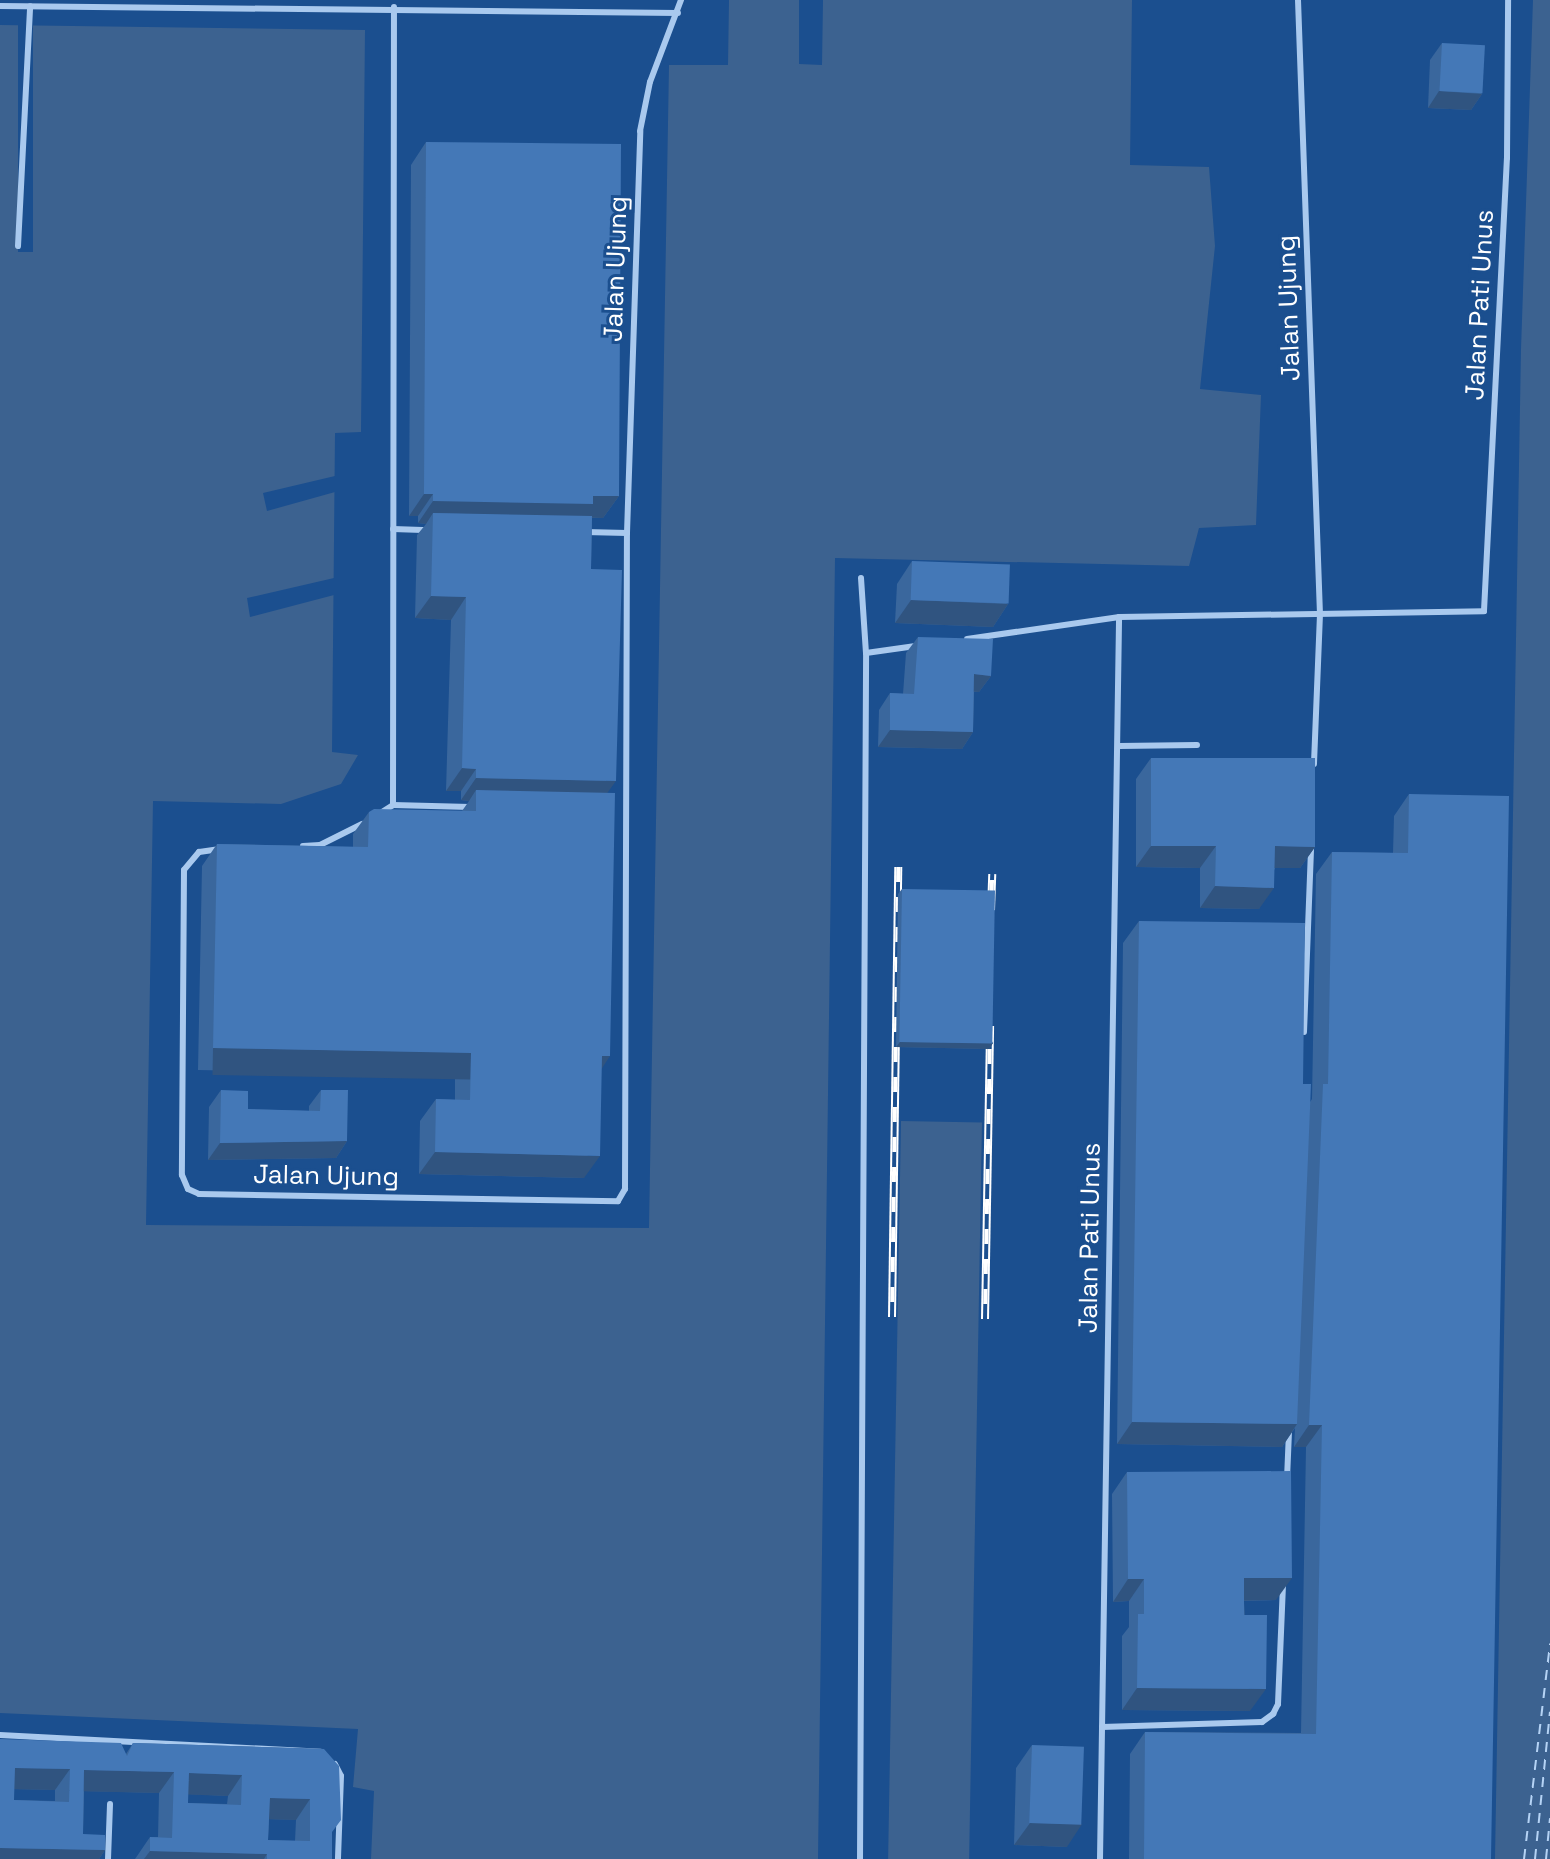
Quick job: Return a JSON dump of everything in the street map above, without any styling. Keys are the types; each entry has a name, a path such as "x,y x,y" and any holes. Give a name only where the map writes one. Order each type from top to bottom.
{"lane":[{"name":"Jalan Ujung","path":"227,849 199,852 184,870 182,1175 188,1189 199,1194 618,1201 625,1189 629,810 627,533 640,131 650,82 681,0"},
{"name":"Jalan Ujung","path":"1298,0 1320,614 1313,782"},
{"name":"Jalan Pati Unus","path":"1320,614 1484,611 1507,158 1508,0"},
{"path":"0,6 394,7 678,13"},
{"path":"18,246 30,6"},
{"path":"393,805 394,7"},
{"path":"393,529 440,530"},
{"path":"580,532 627,533"},
{"path":"860,1859 866,653 861,578"},
{"path":"955,641 1119,617 1320,614"},
{"name":"Jalan Pati Unus","path":"1100,1859 1119,617"},
{"path":"866,653 925,645"},
{"path":"1119,746 1197,745"},
{"path":"293,847 320,845 393,805 487,807"},
{"path":"614,810 629,810"},
{"path":"1303,1037 1311,830"},
{"path":"1286,1498 1289,1418"},
{"path":"1102,1727 1262,1722 1273,1714 1278,1704 1283,1577"},
{"path":"0,1735 314,1748 326,1755 341,1776 338,1859"},
{"path":"113,1755 114,1740"},
{"path":"108,1859 110,1804"}],"water":[{"path":"729,0 799,0 799,64 822,65 823,0 1132,0 1130,165 1209,167 1215,246 1200,389 1261,395 1256,525 1199,528 1189,566 835,558 818,1859 371,1859 374,1791 353,1787 358,1729 0,1713 0,25 365,30 361,432 335,433 332,752 358,755 341,784 281,804 153,801 146,1225 649,1228 669,65 728,65"},
{"path":"1533,0 1550,0 1550,1859 1495,1859 1521,349"},
{"path":"901,1121 982,1122 969,1859 888,1859"}],"pier":[{"path":"18,25 33,25 33,252 18,252"},
{"path":"335,476 335,492 267,511 263,493"},
{"path":"334,578 334,595 250,617 247,598"}],"building":[{"path":"1442,43 1485,45 1482,93 1439,91"},
{"path":"426,142 621,144 619,496 593,496 593,504 433,501 433,494 424,494"},
{"path":"433,513 592,516 591,569 622,570 616,781 476,778 476,769 462,768 466,597 431,596"},
{"path":"912,561 1010,564 1009,603 911,600"},
{"path":"918,637 993,639 991,676 974,674 973,732 890,730 890,693 914,694"},
{"path":"1151,758 1315,758 1315,847 1275,846 1274,888 1215,886 1216,846 1151,846"},
{"path":"476,790 615,793 610,1056 602,1056 600,1156 435,1152 436,1099 470,1100 471,1053 213,1048 217,844 368,847 369,812 374,809 476,811"},
{"path":"1409,794 1509,796 1491,1859 1144,1859 1145,1732 1316,1734 1322,1425 1309,1425 1323,1084 1328,1084 1332,852 1408,853"},
{"path":"902,889 995,891 992,1044 899,1042"},
{"path":"1139,921 1305,923 1303,1084 1311,1084 1297,1424 1132,1422"},
{"path":"221,1090 248,1091 248,1109 320,1111 321,1090 348,1090 347,1141 220,1143"},
{"path":"1291,1471 1292,1578 1244,1578 1244,1615 1267,1615 1266,1689 1137,1688 1138,1614 1144,1614 1144,1579 1128,1579 1127,1472"},
{"path":"0,1739 121,1743 127,1756 133,1743 324,1749 339,1766 341,1820 332,1832 332,1859 267,1859 267,1854 150,1851 150,1837 172,1838 174,1772 84,1770 83,1834 105,1835 105,1850 0,1848","holes":["15,1768 70,1769 69,1802 14,1800","189,1773 242,1775 241,1805 188,1803","270,1798 310,1799 310,1841 268,1840"]},
{"path":"1032,1745 1084,1747 1081,1825 1029,1823"}],"ferry route":[{"path":"1524,1859 1550,1644"},
{"path":"1535,1859 1550,1712"},
{"path":"1546,1859 1550,1818"}],"railway":[{"path":"892,1317 898,867"},
{"path":"991,910 992,874"},
{"path":"985,1319 990,1026"}]}
